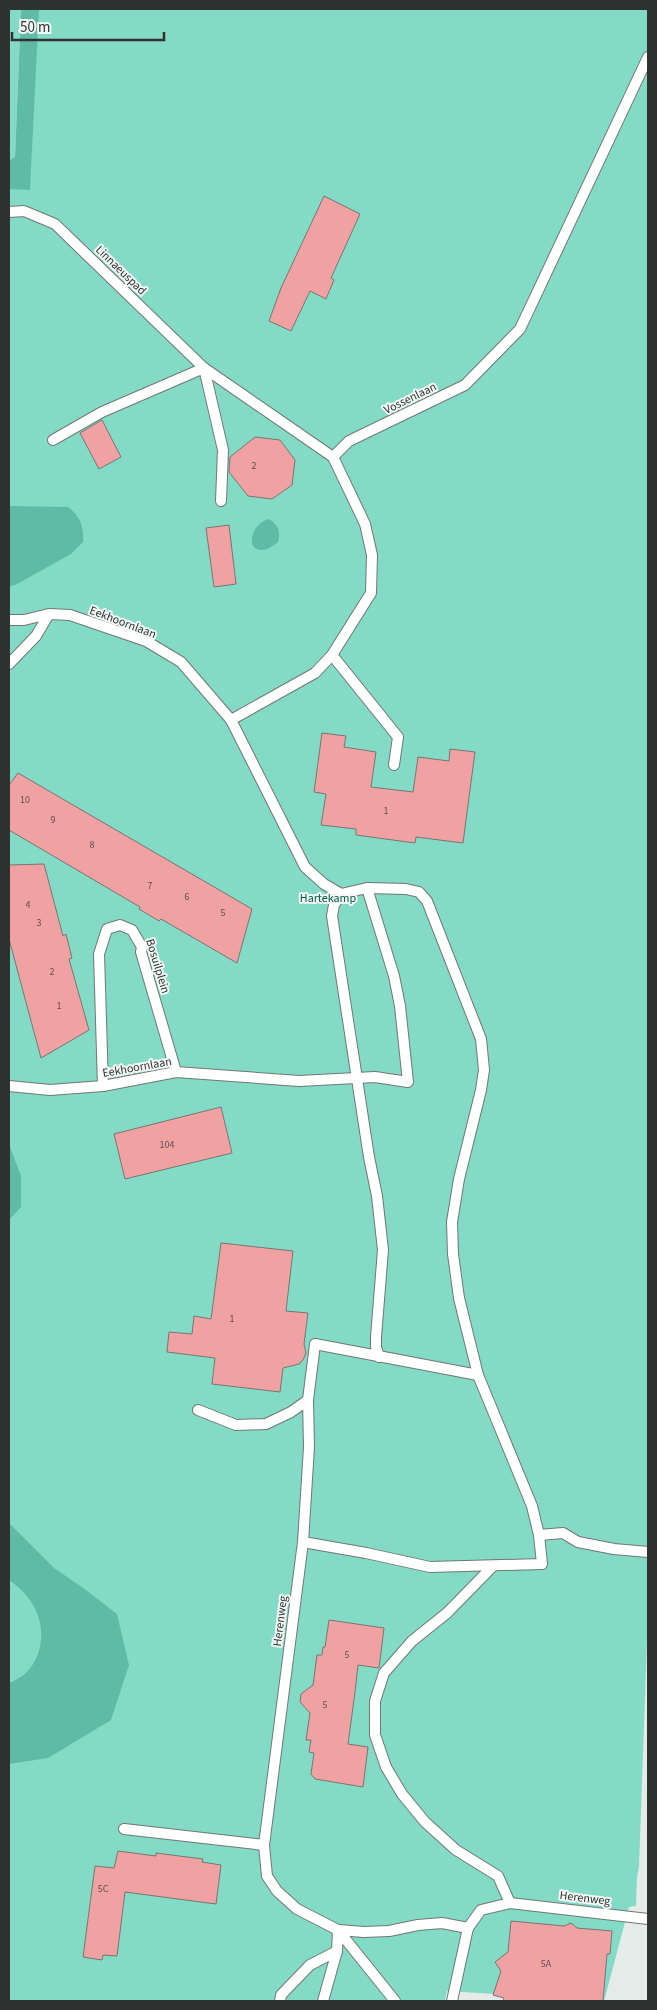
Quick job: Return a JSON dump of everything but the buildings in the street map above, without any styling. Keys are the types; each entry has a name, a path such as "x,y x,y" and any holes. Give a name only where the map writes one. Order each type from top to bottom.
{"lane":[{"name":"Vossenlaan","path":"333,457 349,441 465,385 520,329 648,57"},
{"name":"Linnaeuspad","path":"9,212 24,211 55,224 204,368 333,457"},
{"path":"53,440 102,412 204,368 223,450 221,501"},
{"path":"231,720 315,673 332,655 371,593 372,555 365,524 333,457"},
{"path":"9,664 36,636 49,614"},
{"name":"Eekhoornlaan","path":"9,620 24,620 49,614 70,616 146,641 181,662 231,720 304,867 324,884 340,894"},
{"path":"332,655 398,737 394,765"},
{"path":"303,1542 430,1567 542,1564 539,1535 532,1506 478,1375 459,1298 453,1254 452,1222 459,1179 481,1090 484,1070 482,1039 427,901 419,892 406,889 367,888 340,894 334,905 332,916 369,1156 377,1196 383,1250 376,1348 379,1357"},
{"name":"Eekhoornlaan","path":"9,1086 50,1090 103,1086 176,1072 300,1081 374,1077 408,1082 400,1006 394,976 367,888"},
{"name":"Bosuilplein","path":"103,1086 99,954 107,929 120,925 132,930 142,947 141,952 176,1072"},
{"path":"198,1410 236,1425 266,1424 291,1412 308,1400 315,1344 478,1375"},
{"name":"Herenweg","path":"308,1400 309,1447 303,1542 264,1845 267,1876 277,1891 297,1909 338,1930 389,1931 418,1925 442,1924 468,1928"},
{"path":"539,1535 563,1533 578,1542 614,1549 648,1552"},
{"path":"493,1566 447,1613 412,1641 384,1673 375,1701 375,1735 386,1767 402,1794 425,1822 456,1850 498,1876 510,1902"},
{"path":"124,1829 264,1845"},
{"name":"Herenweg","path":"452,2001 468,1928 481,1910 510,1902 648,1919"},
{"path":"323,2001 338,1951 338,1930"},
{"path":"338,1930 395,2001"},
{"path":"280,2001 282,1995 310,1965 338,1951"}],"green space":[{"path":"9,9 21,9 15,157 9,160"},
{"name":"Hartekamp","path":"36,9 648,9 648,1614 636,1906 629,1907 604,2001 447,1991 445,2001 9,2001 9,183 21,183"}],"shaded area":[{"path":"21,9 39,9 30,190 9,189 9,160 15,157"},
{"path":"9,506 68,507 76,514 80,522 83,531 83,542 71,554 9,587"},
{"path":"269,519 275,523 278,529 278,542 268,549 260,550 253,545 252,535 258,525"},
{"path":"9,1144 21,1176 21,1207 9,1220"},
{"path":"9,1523 54,1568 117,1614 129,1665 111,1720 48,1758 9,1764 9,1683 27,1672 33,1664 41,1643 41,1632 37,1612 32,1603 9,1580"}]}
